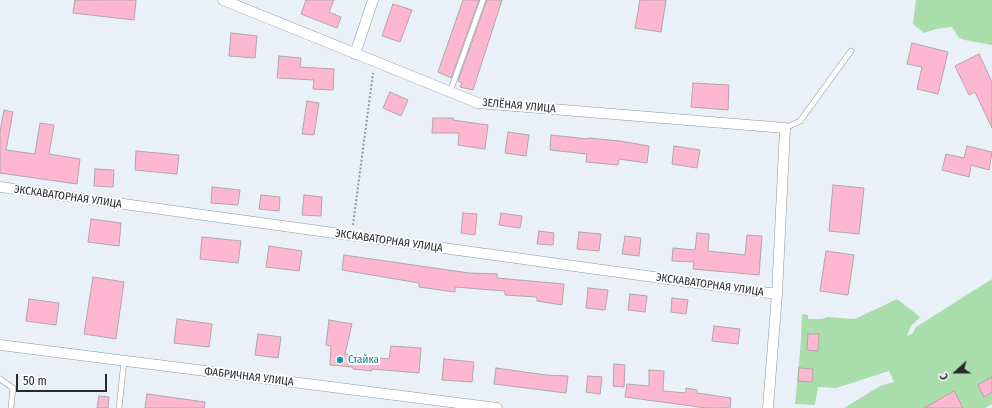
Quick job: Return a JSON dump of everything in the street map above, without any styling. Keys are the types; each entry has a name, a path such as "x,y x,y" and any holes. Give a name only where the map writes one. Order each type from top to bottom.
{"street":[{"name":"ЗЕЛЁНАЯ УЛИЦА","path":"223,0 478,103 785,128"},
{"path":"354,54 373,0"},
{"path":"768,408 777,294 785,128"},
{"name":"ЭКСКАВАТОРНАЯ УЛИЦА","path":"0,188 777,294"},
{"name":"ФАБРИЧНАЯ УЛИЦА","path":"0,345 497,408"}],"lane":[{"path":"450,92 483,0"},
{"path":"785,128 800,121 851,51"},
{"path":"119,408 124,361"},
{"path":"0,379 13,388 11,408"}],"path":[{"path":"352,236 375,62"}],"green space":[{"path":"916,0 992,0 992,45 959,38 952,27 936,29 924,33 913,24"},
{"path":"992,279 992,404 985,408 844,408 880,386 894,382 889,371 836,388 818,387 815,405 795,404 802,314 808,315 808,319 822,319 827,317 855,319 897,299 920,317 911,326 907,336 913,333 916,327"}],"building":[{"path":"75,0 136,0 134,20 73,13"},
{"path":"306,0 334,0 329,12 341,17 337,28 301,14"},
{"path":"463,0 479,0 451,78 438,72"},
{"path":"487,0 502,0 473,90 460,87 462,83 458,81"},
{"path":"640,0 666,0 661,32 635,28"},
{"path":"393,4 412,10 400,42 382,36"},
{"path":"231,33 257,36 255,58 229,56"},
{"path":"912,43 948,52 938,94 917,89 922,67 907,64"},
{"path":"979,54 992,82 992,128 975,92 969,95 955,66"},
{"path":"279,56 301,58 300,67 334,69 333,90 313,89 314,80 277,78"},
{"path":"693,83 729,85 728,110 691,107"},
{"path":"390,92 408,100 401,116 383,108"},
{"path":"307,101 319,103 314,135 302,134"},
{"path":"4,110 13,112 6,150 35,154 40,123 54,125 49,154 80,159 77,184 0,173 0,132"},
{"path":"433,118 453,118 453,120 488,125 485,149 458,145 459,133 432,133"},
{"path":"508,132 529,135 526,156 505,153"},
{"path":"551,135 620,141 649,146 647,163 619,159 618,165 586,162 587,154 550,150"},
{"path":"674,146 700,150 697,168 672,164"},
{"path":"967,146 992,152 989,170 971,165 969,177 942,170 946,154 964,158"},
{"path":"136,151 179,155 177,174 135,170"},
{"path":"95,169 114,170 113,187 94,186"},
{"path":"833,185 864,188 859,234 829,231"},
{"path":"212,187 240,190 238,205 211,203"},
{"path":"261,195 280,197 279,211 259,209"},
{"path":"304,195 322,197 321,216 302,215"},
{"path":"463,213 477,214 475,235 461,233"},
{"path":"501,213 522,216 520,228 499,225"},
{"path":"91,219 121,223 119,246 88,242"},
{"path":"539,231 554,233 553,245 537,244"},
{"path":"579,232 601,234 599,251 577,249"},
{"path":"697,233 709,234 708,251 745,255 747,235 762,236 759,275 693,269 694,262 672,261 673,248 695,250"},
{"path":"625,236 641,238 639,256 622,254"},
{"path":"202,237 241,241 238,263 200,259"},
{"path":"269,246 302,251 299,271 266,267"},
{"path":"826,251 854,255 848,295 820,291"},
{"path":"344,255 469,273 497,274 497,278 564,284 562,305 537,301 537,297 505,295 505,291 455,287 455,292 419,287 419,283 342,270"},
{"path":"93,277 124,282 116,339 84,334"},
{"path":"588,288 608,290 605,310 586,308"},
{"path":"630,294 647,296 645,312 628,310"},
{"path":"672,298 688,300 686,314 671,312"},
{"path":"29,299 59,303 56,325 26,321"},
{"path":"177,319 212,324 209,347 174,343"},
{"path":"329,320 352,324 345,354 389,359 391,346 421,348 419,373 372,369 372,371 353,369 353,367 330,365 331,346 326,345"},
{"path":"714,326 740,329 738,344 712,341"},
{"path":"258,334 281,337 278,358 255,355"},
{"path":"808,334 819,334 818,351 807,350"},
{"path":"444,359 474,362 472,382 442,380"},
{"path":"614,364 625,365 624,387 613,386"},
{"path":"496,368 546,375 568,376 566,393 494,384"},
{"path":"799,368 813,369 812,382 798,381"},
{"path":"649,370 664,371 663,391 686,393 686,388 697,390 697,393 731,398 730,408 706,408 625,397 627,384 649,386"},
{"path":"588,376 602,377 600,394 586,392"},
{"path":"992,377 992,392 984,397 978,385"},
{"path":"954,391 963,408 924,408"},
{"path":"147,394 205,402 204,408 145,408"},
{"path":"99,396 109,397 108,408 97,408"}],"place":[{"name":"Стайка","path":"340,360"}]}
